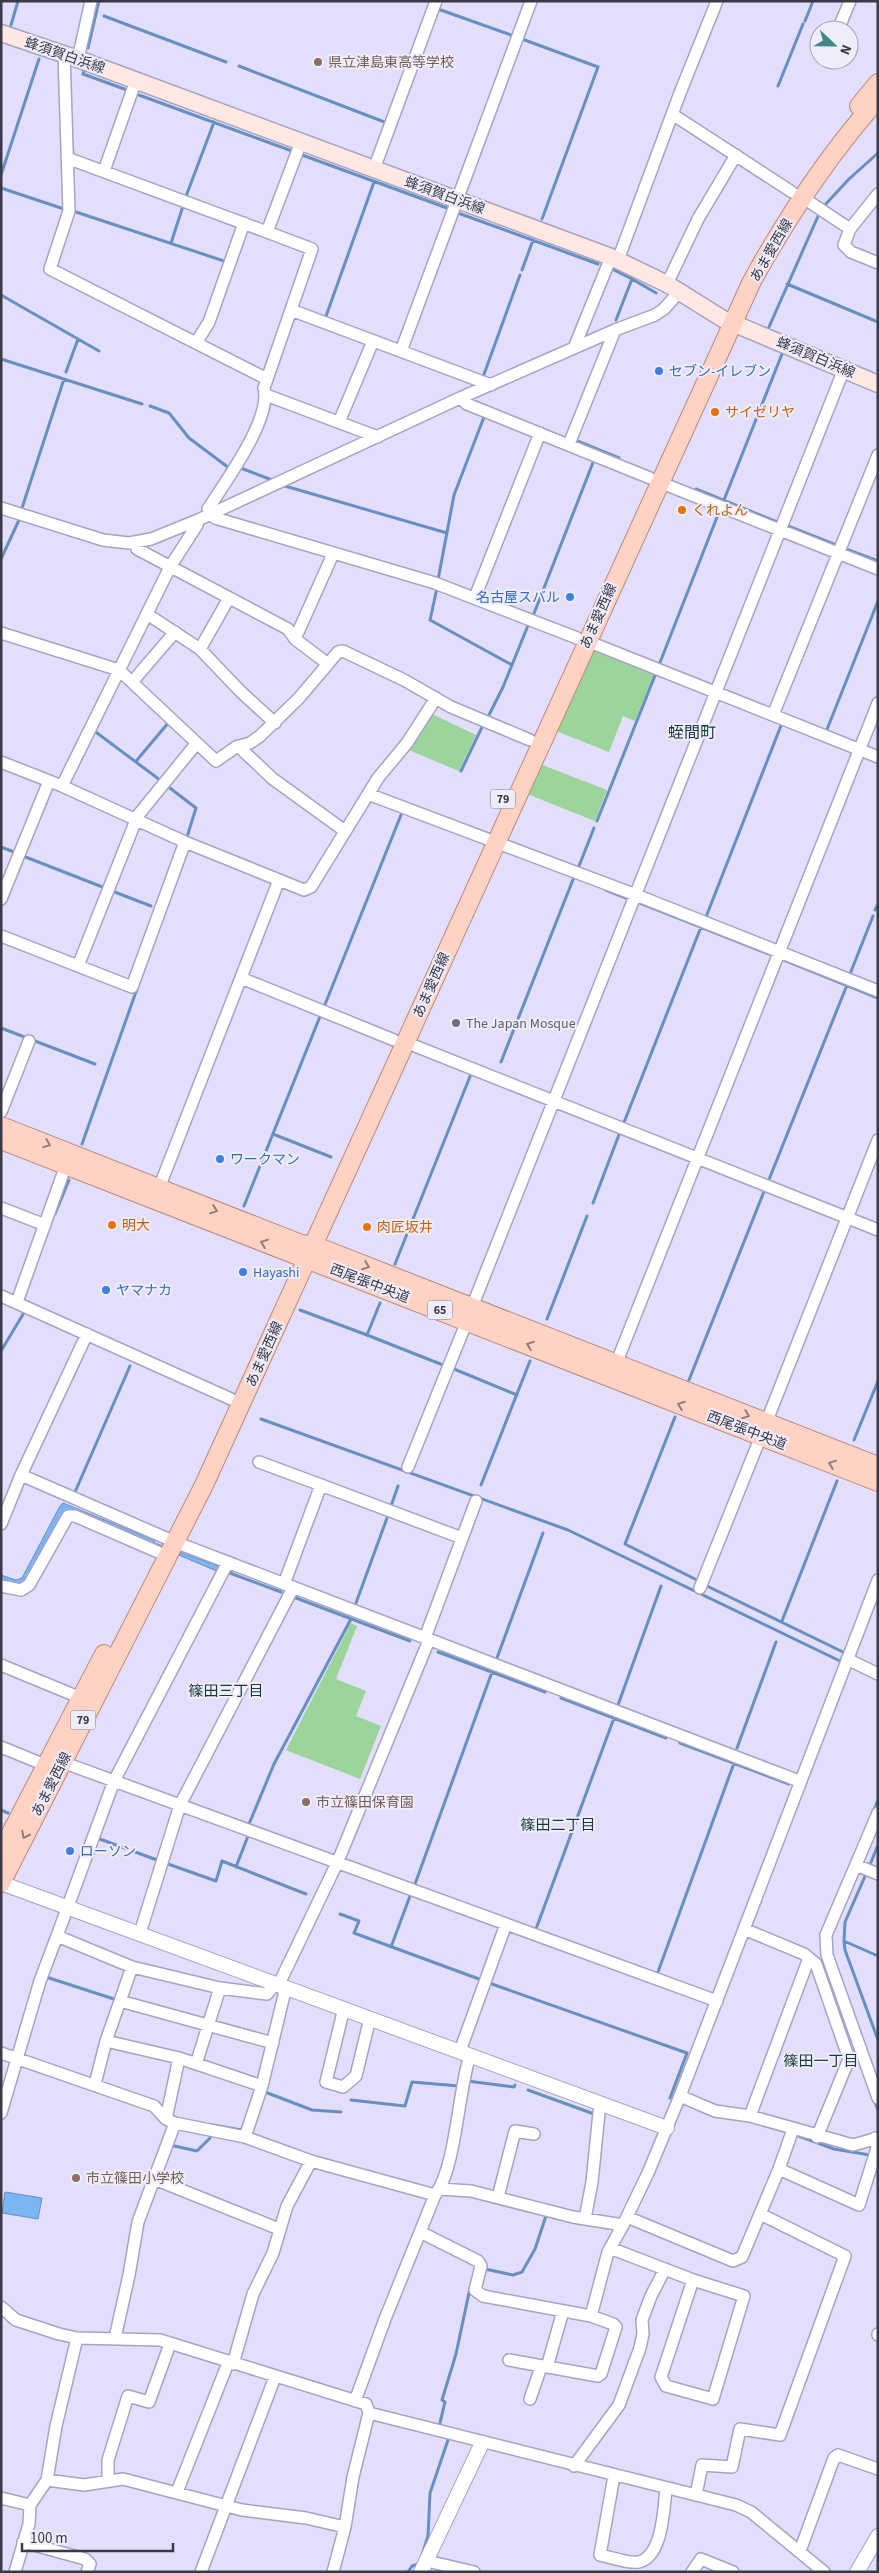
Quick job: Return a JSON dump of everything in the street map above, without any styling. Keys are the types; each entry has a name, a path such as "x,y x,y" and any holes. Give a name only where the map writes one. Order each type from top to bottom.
{"main road":[{"name":"蜂須賀白浜線","path":"1,33 71,56 615,259 673,288 728,321 877,382"},
{"name":"あま愛西線","path":"1,1883 81,1698 165,1548 204,1485 304,1251 728,321 752,281 797,195 848,118 878,83"},
{"name":"あま愛西線","path":"797,195 878,99"},
{"name":"あま愛西線","path":"491,840 530,740 582,640"},
{"name":"西尾張中央道","path":"1,1126 159,1188 304,1251"},
{"name":"西尾張中央道","path":"1,1140 304,1251 763,1429 878,1466"},
{"name":"あま愛西線","path":"1,1852 53,1763 165,1548 231,1399 304,1251"},
{"name":"西尾張中央道","path":"470,1314 616,1364 878,1482"}],"street":[{"path":"91,1 71,56 67,158 69,211 50,269 267,379"},
{"path":"374,169 436,1"},
{"path":"401,351 531,1"},
{"path":"574,348 615,259 717,1"},
{"path":"842,20 850,1"},
{"path":"104,171 136,80"},
{"path":"672,114 850,229"},
{"path":"267,232 301,142"},
{"path":"1,508 103,540 136,542 170,532 460,398 664,309 698,219 736,155"},
{"path":"67,158 312,248 264,388 266,406 239,463 208,509 215,518 435,583 475,597 878,757"},
{"path":"878,194 850,229 844,245 851,252 878,263"},
{"path":"196,343 209,322 244,223"},
{"path":"291,310 491,385"},
{"path":"569,444 615,330"},
{"path":"339,422 373,341"},
{"path":"408,1467 844,369"},
{"path":"266,395 378,437"},
{"path":"460,398 467,404 878,569"},
{"path":"475,597 540,433"},
{"path":"773,715 878,455"},
{"path":"62,786 170,567 197,525 198,520"},
{"path":"136,542 137,549 288,629 295,639 328,664"},
{"path":"295,639 334,554"},
{"path":"200,649 229,598"},
{"path":"148,614 200,649 241,692 275,722"},
{"path":"1,632 119,670 216,761 238,746 250,743 275,722 338,652 343,651 436,698 530,740"},
{"path":"132,682 175,632"},
{"path":"1,762 62,786 185,842 304,890 311,887 378,778 407,743 436,698"},
{"path":"616,1364 878,704"},
{"path":"78,966 135,820 196,744"},
{"path":"238,746 273,779 345,830"},
{"path":"1,899 48,781"},
{"path":"368,794 636,895 878,991"},
{"path":"1,936 132,987 185,842"},
{"path":"159,1188 279,880"},
{"path":"240,978 878,1230"},
{"path":"1,1112 29,1041"},
{"path":"700,1588 878,1140"},
{"path":"18,1302 66,1165"},
{"path":"1,1208 45,1225"},
{"path":"1,1296 231,1399"},
{"path":"1,1524 21,1475 87,1334"},
{"path":"259,1462 462,1538"},
{"path":"21,1475 165,1548"},
{"path":"140,1933 180,1804 288,1586 321,1485"},
{"path":"245,2137 274,2043 280,1985 338,1861 427,1639 476,1501"},
{"path":"1,1586 21,1590 29,1585 68,1516 75,1516 165,1548 228,1562 799,1781"},
{"path":"1,2113 40,1981 114,1781 228,1562"},
{"path":"591,2316 610,2248 648,2173 680,2096 799,1781 878,1580"},
{"path":"847,1659 878,1674"},
{"path":"1,1665 81,1698"},
{"path":"1,1747 114,1781 180,1804 717,2001"},
{"path":"878,1813 826,1935 826,1948 878,2098"},
{"path":"856,1865 878,1874"},
{"path":"1,1883 667,2128"},
{"path":"355,2401 448,2163 465,2053 506,1924"},
{"path":"744,1930 809,1958 816,1964 849,2059 817,2136"},
{"path":"57,1936 132,1966 220,1988 267,1994 280,1985"},
{"path":"750,2116 809,1958"},
{"path":"95,2084 106,2040 132,1966"},
{"path":"196,2064 220,1988"},
{"path":"120,2001 274,2043"},
{"path":"344,2008 326,2082 343,2086 356,2076 370,2018"},
{"path":"106,2040 179,2058 262,2086"},
{"path":"1,2053 154,2106 170,2121 245,2137 311,2161 437,2192 498,2197 585,2219 625,2221 733,2261 742,2257 779,2169 793,2129"},
{"path":"115,2338 138,2222 154,2179 170,2121 179,2058"},
{"path":"680,2096 715,2111 750,2116 853,2145 876,2138 877,2148 859,2205 779,2169"},
{"path":"585,2219 592,2182 600,2103"},
{"path":"498,2197 515,2131 534,2134"},
{"path":"177,2492 230,2364 253,2294 273,2253 287,2206 311,2161"},
{"path":"154,2179 279,2229"},
{"path":"696,2495 702,2465 732,2467 740,2429 780,2435 846,2256 760,2214"},
{"path":"420,2232 478,2261 481,2266 475,2290 479,2294 591,2316 613,2324 616,2327 601,2374 598,2376 580,2372 572,2373 509,2360"},
{"path":"610,2248 694,2280 744,2296 713,2399 666,2386 662,2377 694,2280"},
{"path":"574,2466 619,2405 640,2348 643,2334 642,2320 651,2296 665,2269"},
{"path":"1,2307 16,2320 77,2338 160,2340 230,2364 366,2404 369,2413 353,2476 345,2527 333,2572"},
{"path":"530,2399 544,2367 563,2311"},
{"path":"15,2572 29,2524 30,2506 47,2480 56,2426 77,2338"},
{"path":"108,2481 108,2460 128,2396 149,2402 170,2344"},
{"path":"201,2572 275,2377"},
{"path":"369,2413 482,2443 696,2495 751,2512 824,2572"},
{"path":"474,2572 424,2566 482,2443"},
{"path":"800,2551 834,2458 838,2455 878,2469"},
{"path":"614,2476 600,2555 638,2562 649,2556 659,2538 666,2488"},
{"path":"47,2480 84,2485 123,2479 227,2507 306,2518 345,2527"},
{"path":"1,2498 30,2506"},
{"path":"857,2572 878,2536"},
{"path":"23,2542 85,2559 90,2564 88,2572"},
{"path":"692,2572 702,2559 733,2572"}],"green space":[{"path":"593,649 655,672 635,721 623,716 609,752 556,731"},
{"path":"430,713 476,735 459,771 406,749"},
{"path":"540,764 607,790 595,821 527,794"},
{"path":"351,1623 357,1626 336,1679 366,1691 356,1716 381,1726 360,1779 286,1750"}],"water":[{"path":"63,1503 154,1540 155,1543 221,1567 219,1572 72,1510 63,1514 30,1579 19,1586 1,1581 1,1575 16,1580 22,1578"},
{"path":"5,2192 42,2198 38,2219 2,2213"}],"waterway":[{"path":"11,25 18,1"},
{"path":"88,48 99,1"},
{"path":"805,21 813,1"},
{"path":"438,9 511,35"},
{"path":"104,16 226,62"},
{"path":"778,86 803,24"},
{"path":"522,39 598,67 542,219"},
{"path":"1,175 39,59"},
{"path":"239,66 387,123"},
{"path":"84,71 83,74 127,90"},
{"path":"139,95 292,151"},
{"path":"185,199 214,122"},
{"path":"72,141 73,155"},
{"path":"823,207 849,179 878,153"},
{"path":"302,155 447,208"},
{"path":"325,319 374,182"},
{"path":"1,188 64,209"},
{"path":"171,243 184,203"},
{"path":"73,211 227,262"},
{"path":"458,213 598,264"},
{"path":"769,327 819,214"},
{"path":"522,270 533,240"},
{"path":"614,270 632,279 616,320"},
{"path":"483,377 520,275"},
{"path":"632,279 656,293"},
{"path":"787,284 878,322"},
{"path":"1,295 99,351"},
{"path":"66,372 78,339"},
{"path":"724,500 782,354"},
{"path":"1,359 142,404"},
{"path":"22,508 64,379"},
{"path":"150,406 169,413 189,438 229,468 228,470"},
{"path":"438,580 454,495 484,417"},
{"path":"575,440 619,458"},
{"path":"533,616 594,460"},
{"path":"238,467 272,480"},
{"path":"285,486 447,533"},
{"path":"696,489 777,522"},
{"path":"659,665 719,512"},
{"path":"1,559 19,520"},
{"path":"788,526 836,545"},
{"path":"846,549 878,561"},
{"path":"437,588 430,620 512,665"},
{"path":"826,732 878,601"},
{"path":"488,717 503,687 529,623"},
{"path":"597,821 656,673"},
{"path":"137,760 169,722"},
{"path":"706,917 782,723 784,724"},
{"path":"461,771 483,725"},
{"path":"93,730 160,780"},
{"path":"166,785 196,808 187,837 189,838"},
{"path":"324,1007 401,815"},
{"path":"579,866 594,828"},
{"path":"1,847 14,852"},
{"path":"23,856 105,888"},
{"path":"501,1062 574,877 577,878"},
{"path":"606,890 626,898"},
{"path":"112,891 151,906"},
{"path":"640,903 769,954"},
{"path":"875,910 878,904"},
{"path":"850,974 873,916"},
{"path":"623,1125 701,927"},
{"path":"784,960 878,998"},
{"path":"768,1182 847,985"},
{"path":"82,1144 137,989"},
{"path":"244,1206 321,1014"},
{"path":"1,1028 95,1064"},
{"path":"395,1264 471,1074 494,1082"},
{"path":"593,1203 620,1132"},
{"path":"273,1134 331,1157"},
{"path":"55,1214 69,1180"},
{"path":"689,1380 765,1189"},
{"path":"547,1319 587,1216"},
{"path":"300,1310 367,1335 380,1303"},
{"path":"1,1351 25,1311"},
{"path":"367,1335 443,1365"},
{"path":"481,1485 530,1361"},
{"path":"75,1492 130,1366"},
{"path":"454,1369 517,1395"},
{"path":"854,1440 878,1381"},
{"path":"675,1417 625,1544 697,1580"},
{"path":"261,1419 568,1530 840,1661"},
{"path":"782,1621 837,1481"},
{"path":"391,1506 398,1486"},
{"path":"356,1603 387,1518"},
{"path":"497,1658 543,1533"},
{"path":"227,1572 281,1592"},
{"path":"618,1705 661,1586"},
{"path":"707,1586 843,1652"},
{"path":"296,1598 410,1641"},
{"path":"249,1824 274,1764 351,1619"},
{"path":"737,1748 776,1642"},
{"path":"438,1652 545,1692"},
{"path":"415,1884 492,1672"},
{"path":"561,1698 666,1738"},
{"path":"536,1929 614,1718"},
{"path":"680,1743 789,1784"},
{"path":"658,1972 734,1763"},
{"path":"873,1812 878,1800"},
{"path":"1,1810 8,1813"},
{"path":"236,1867 248,1836"},
{"path":"97,1838 157,1860"},
{"path":"869,1867 878,1845"},
{"path":"168,1864 216,1881 222,1861 306,1894"},
{"path":"866,1874 845,1922 844,1941 878,1956"},
{"path":"391,1947 410,1896"},
{"path":"340,1914 359,1921 354,1933 479,1979"},
{"path":"844,1941 845,1950 878,2040"},
{"path":"46,1977 114,1999"},
{"path":"489,1983 687,2053 670,2098"},
{"path":"467,2081 514,2087 515,2085"},
{"path":"351,2100 405,2106 412,2082 459,2086"},
{"path":"528,2090 594,2114"},
{"path":"265,2092 312,2110 341,2112"},
{"path":"874,2099 878,2110"},
{"path":"213,2125 241,2130 243,2127"},
{"path":"170,2145 197,2151 210,2138 211,2133"},
{"path":"796,2135 834,2149 870,2155"},
{"path":"485,2269 513,2275 522,2272 535,2249 546,2216 549,2216"},
{"path":"439,2427 445,2402 442,2400 456,2354 470,2288"},
{"path":"422,2555 428,2536 430,2493 448,2440"},
{"path":"408,2572 412,2566 418,2564"}],"place":[{"name":"県立津島東高等学校","path":"318,62"},
{"name":"セブン-イレブン","path":"659,371"},
{"name":"サイゼリヤ","path":"715,412"},
{"name":"くれよん","path":"682,510"},
{"name":"名古屋スバル","path":"570,597"},
{"name":"The Japan Mosque","path":"456,1023"},
{"name":"ワークマン","path":"220,1159"},
{"name":"明大","path":"112,1225"},
{"name":"肉匠坂井","path":"367,1227"},
{"name":"Hayashi","path":"243,1272"},
{"name":"ヤマナカ","path":"106,1290"},
{"name":"市立篠田保育園","path":"306,1802"},
{"name":"ローソン","path":"70,1851"},
{"name":"市立篠田小学校","path":"76,2178"}],"district":[{"name":"蛭間町","path":"692,732"},
{"name":"篠田三丁目","path":"226,1691"},
{"name":"篠田二丁目","path":"558,1825"},
{"name":"篠田一丁目","path":"821,2061"}]}
